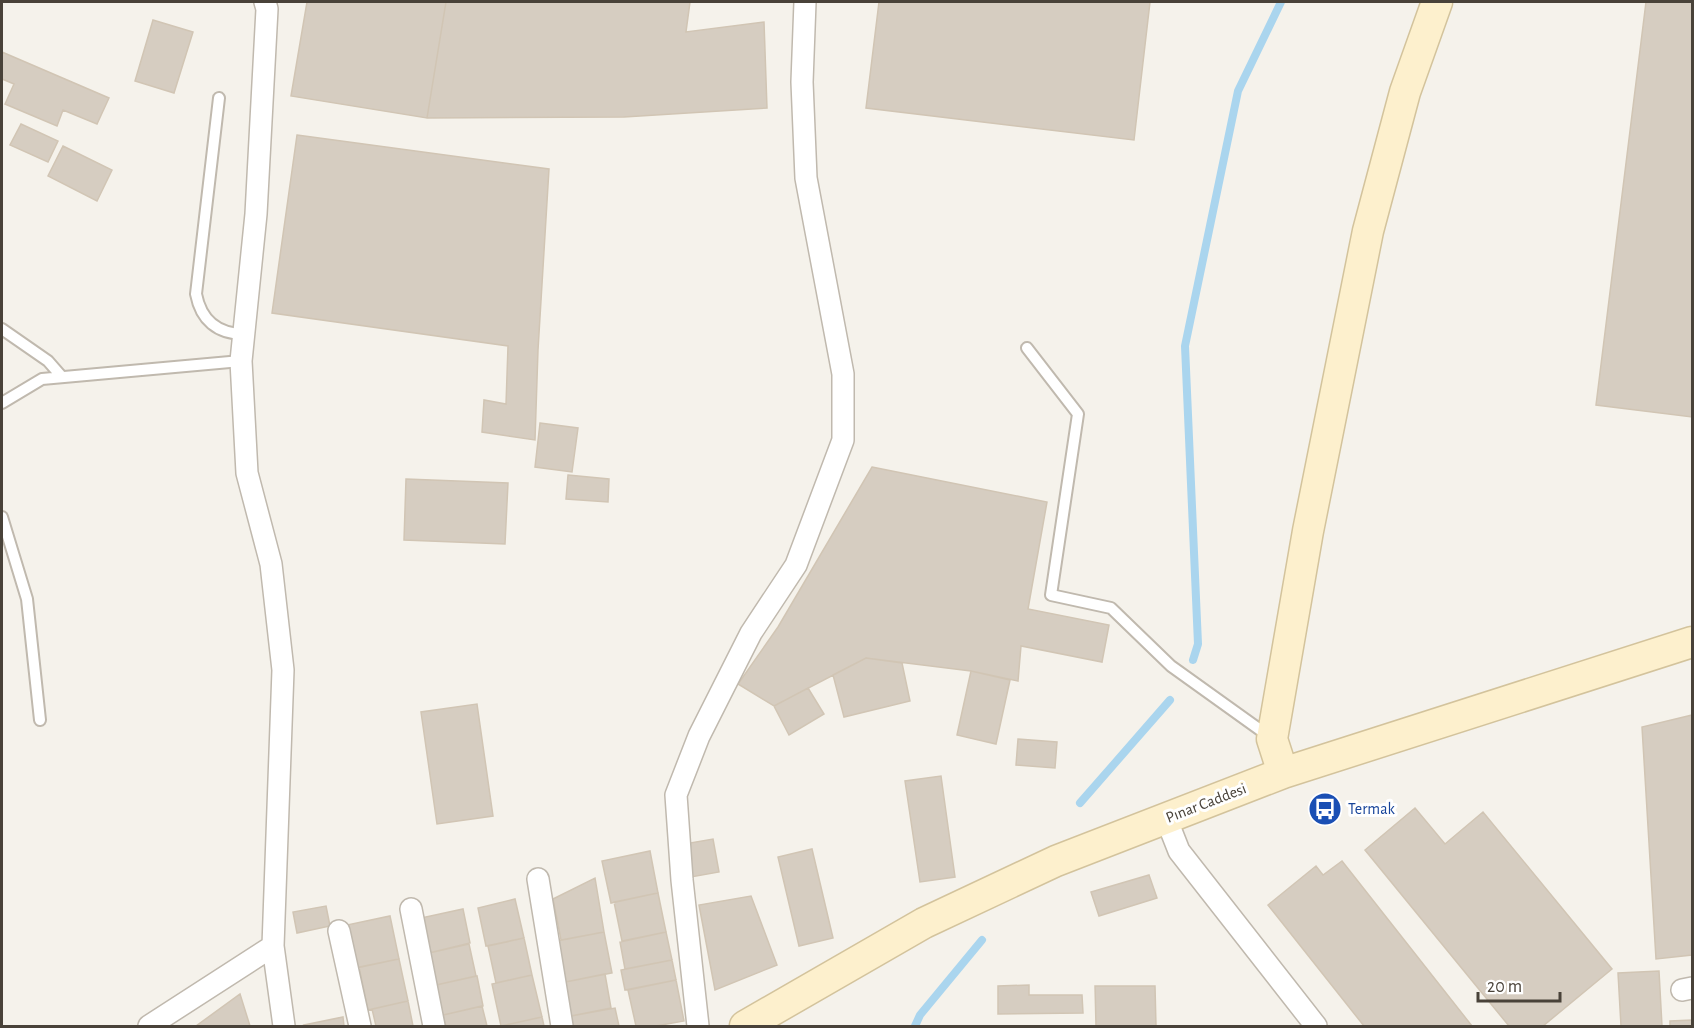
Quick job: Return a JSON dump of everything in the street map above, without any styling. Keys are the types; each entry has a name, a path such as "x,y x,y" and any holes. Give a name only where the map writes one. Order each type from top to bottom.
{"main road":[{"path":"1282,773 1272,739 1308,531 1368,231 1406,92 1437,2"},
{"name":"Pınar Caddesi","path":"746,1026 924,923 1056,861 1282,773 1692,642"}],"street":[{"path":"265,2 267,9 256,203 241,361 247,473 271,564 283,670 273,946 284,1026"},
{"path":"698,1026 682,880 676,795 699,736 751,633 796,565 843,440 843,374 806,178 802,82 805,2"},
{"path":"1166,818 1179,851 1316,1026"},
{"path":"538,879 562,1026"},
{"path":"411,909 434,1026"},
{"path":"339,931 360,1026"},
{"path":"149,1026 273,946"}],"lane":[{"path":"219,98 196,294 198,307 213,326 222,331 244,334"},
{"path":"2,329 48,361 62,377"},
{"path":"1027,348 1078,414 1050,595 1111,608 1172,666 1272,739"},
{"path":"2,403 42,379 241,361"},
{"path":"2,517 27,599 40,720"}],"building":[{"path":"307,2 446,2 427,118 291,96"},
{"path":"446,2 690,2 686,32 764,22 767,108 624,117 427,118"},
{"path":"879,2 1150,2 1134,140 866,108"},
{"path":"1646,2 1692,2 1692,417 1596,405"},
{"path":"153,20 193,32 174,93 135,81"},
{"path":"2,52 109,98 97,124 63,110 57,126 5,104 14,84 2,79"},
{"path":"21,124 58,141 48,162 10,145"},
{"path":"297,135 549,169 535,440 482,432 484,400 506,404 508,346 272,313"},
{"path":"63,146 112,170 97,201 48,176"},
{"path":"540,423 578,428 572,472 535,467"},
{"path":"872,467 1047,502 1028,609 1109,625 1102,662 1021,646 1018,681 971,671 866,658 774,706 738,684 778,627"},
{"path":"568,475 609,479 608,502 566,499"},
{"path":"406,479 508,483 505,544 404,540"},
{"path":"866,658 902,663 910,701 844,717 833,675"},
{"path":"971,671 1010,680 996,744 957,735"},
{"path":"808,688 824,714 789,735 774,706"},
{"path":"477,704 493,816 437,824 421,712"},
{"path":"1692,715 1692,955 1656,959 1642,727"},
{"path":"1018,739 1057,742 1055,768 1016,765"},
{"path":"941,776 955,877 920,882 905,781"},
{"path":"1415,808 1445,844 1483,812 1612,969 1543,1026 1509,1026 1365,850"},
{"path":"713,839 719,872 691,877 684,844"},
{"path":"812,849 833,938 799,946 778,857"},
{"path":"650,851 658,893 611,903 602,861"},
{"path":"1342,861 1472,1026 1364,1026 1268,905 1316,866 1323,875"},
{"path":"1149,875 1157,898 1099,916 1091,892"},
{"path":"595,878 604,932 561,940 553,899"},
{"path":"658,893 666,932 622,941 614,902"},
{"path":"751,896 777,965 715,990 699,905"},
{"path":"515,899 524,938 486,946 478,908"},
{"path":"326,906 330,926 297,933 293,912"},
{"path":"463,909 470,943 429,953 421,918"},
{"path":"390,916 399,959 356,968 347,925"},
{"path":"604,932 612,973 565,982 557,941"},
{"path":"666,932 672,960 625,969 620,942"},
{"path":"524,938 532,975 496,983 488,946"},
{"path":"469,944 476,976 436,985 429,953"},
{"path":"399,959 408,1001 368,1010 359,967"},
{"path":"672,960 676,980 625,990 621,970"},
{"path":"1659,971 1662,1026 1621,1026 1618,973"},
{"path":"605,974 611,1008 571,1016 565,982"},
{"path":"532,975 542,1017 501,1026 492,984"},
{"path":"477,976 483,1006 443,1015 436,985"},
{"path":"676,980 684,1021 656,1026 636,1026 628,990"},
{"path":"1029,985 1029,995 1082,995 1083,1013 998,1014 998,986"},
{"path":"1095,986 1155,986 1156,1026 1096,1026"},
{"path":"240,994 250,1026 196,1026"},
{"path":"408,1001 413,1026 376,1026 372,1009"},
{"path":"482,1006 487,1026 446,1026 443,1015"},
{"path":"615,1008 619,1026 573,1026 571,1016"},
{"path":"343,1017 344,1026 304,1025"},
{"path":"542,1017 544,1026 501,1026"},
{"path":"1692,1020 1692,1026 1670,1026 1670,1021"}],"waterway":[{"path":"1193,660 1198,644 1185,346 1238,91 1281,2"},
{"path":"1080,803 1170,700"},
{"path":"915,1026 920,1015 982,940"}],"place":[{"name":"Termak","path":"1325,809"}]}
